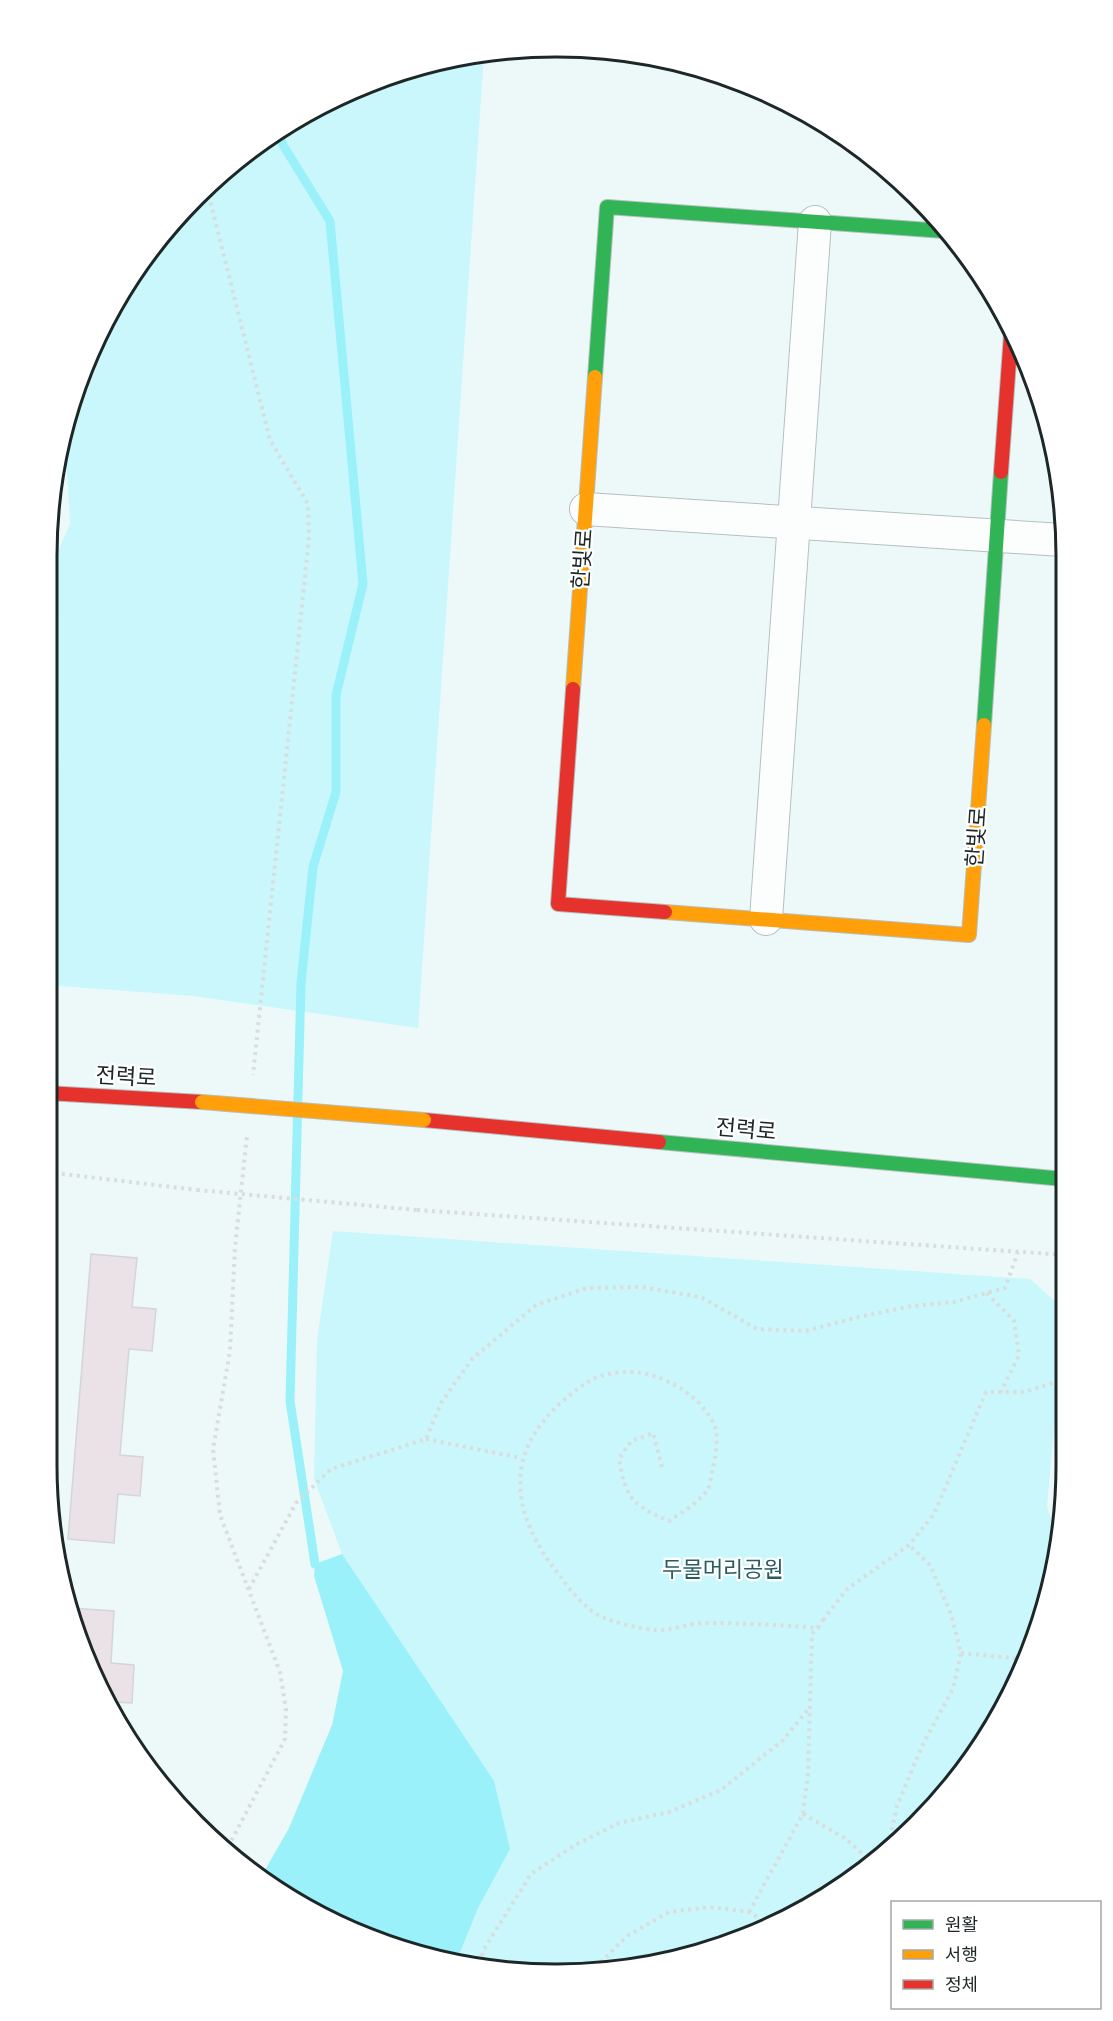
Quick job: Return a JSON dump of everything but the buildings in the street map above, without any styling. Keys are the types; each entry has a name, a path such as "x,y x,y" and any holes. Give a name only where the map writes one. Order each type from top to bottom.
{"street":[{"name":"한빛로","path":"935,230 607,207 558,904 969,935 1010,348"},
{"path":"766,919 815,222"},
{"name":"한빛로","path":"586,509 1055,539"},
{"name":"전력로","path":"57,1094 202,1102 424,1120 1056,1178"}],"path":[{"path":"209,197 270,440 308,504 309,538 252,1084"},
{"path":"230,1842 285,1739 286,1710 280,1672 220,1515 213,1449 230,1351 236,1248 247,1130"},
{"path":"57,1173 197,1190 417,1210 1056,1254"},
{"path":"426,1439 441,1403 472,1359 536,1305 587,1288 641,1287 701,1297 756,1329 806,1331 912,1306 954,1302 1005,1288 1018,1252"},
{"path":"987,1293 1014,1321 1018,1355 1001,1392"},
{"path":"663,1467 653,1433 631,1441 619,1460 625,1489 643,1510 669,1521 708,1490 715,1461 715,1427 693,1396 671,1382 636,1372 609,1372 582,1384 555,1407 537,1429 521,1458 519,1479 525,1511 539,1550 571,1591 601,1616 656,1630 700,1623 765,1623 818,1628 823,1620"},
{"path":"749,1912 803,1814 812,1634 847,1589 909,1545 934,1514 986,1392 1025,1392 1056,1382"},
{"path":"248,1590 296,1503 331,1469 426,1439 521,1458"},
{"path":"891,1836 897,1806 922,1746 952,1689 961,1653 951,1614 930,1565 909,1545"},
{"path":"961,1653 1017,1658"},
{"path":"481,1958 484,1950 531,1874 574,1845 619,1823 669,1812 721,1790 783,1740 810,1706"},
{"path":"803,1814 843,1838 865,1857"},
{"path":"601,1962 627,1936 669,1912 710,1907 749,1912 761,1920"}],"green space":[{"path":"483,62 418,1028 193,996 57,986 57,556 70,524 66,467 74,427 95,365 109,336 141,279 160,252 203,203 252,160 307,124 336,109 365,95 427,74"},
{"name":"두물머리공원","path":"333,1231 1030,1279 1056,1302 1056,1408 1047,1506 1053,1524 1052,1530 1039,1594 1029,1625 1018,1656 989,1714 953,1769 910,1818 886,1840 834,1880 748,1926 686,1947 622,1960 589,1963 524,1963 459,1954 478,1908 396,1636 342,1554 314,1479 317,1340"}],"water":[{"path":"342,1554 494,1781 510,1849 478,1908 459,1954 427,1947 365,1926 307,1897 265,1870 289,1828 332,1725 343,1671 314,1576 315,1564"}],"waterway":[{"path":"281,140 330,221 363,584 336,695 336,792 313,867 301,983 290,1401 315,1564"}],"traffic: fast":[{"path":"595,377 607,207 935,230"},
{"path":"984,725 1001,472"},
{"path":"659,1142 1056,1178"}],"traffic: slow":[{"path":"573,689 595,377"},
{"path":"665,912 969,935 984,725"},
{"path":"202,1102 424,1120"}],"traffic: jam":[{"path":"1001,472 1010,348"},
{"path":"573,689 558,904 665,912"},
{"path":"57,1094 202,1102"},
{"path":"424,1120 659,1142"}]}
